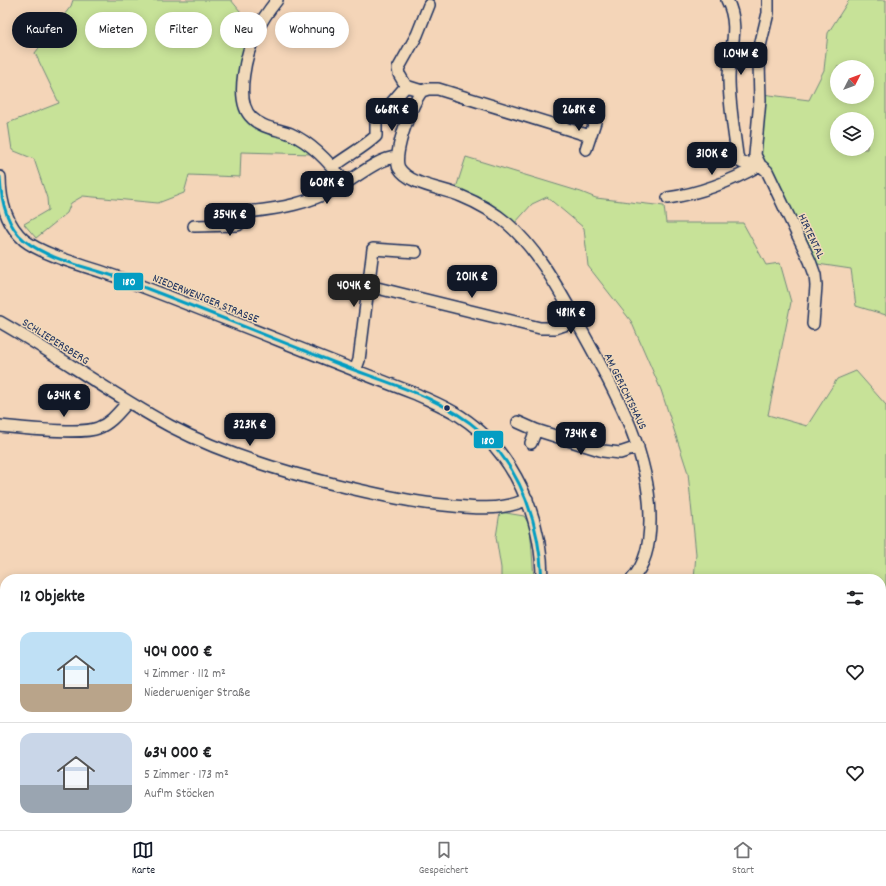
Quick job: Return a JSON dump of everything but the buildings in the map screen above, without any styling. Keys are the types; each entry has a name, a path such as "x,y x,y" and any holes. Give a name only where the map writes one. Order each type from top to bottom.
{"street":[{"path":"277,0 256,31 246,65 243,99 245,109 251,118 258,123 299,139 333,167 345,183"},
{"path":"727,0 732,10 734,23 729,80 737,155 739,161 745,164 759,163"},
{"path":"759,163 755,155 760,100 759,62 760,46 768,14 768,0"},
{"path":"422,92 406,86 399,74 398,69 417,35 429,5"},
{"path":"333,167 352,152 365,146 376,136 376,121 406,86"},
{"path":"194,226 238,225 248,212 295,206 310,201 345,183 387,158 397,157 413,104 422,92 428,88 438,89 590,136"},
{"path":"586,148 595,122"},
{"name":"AM GERICHTSHAUS","path":"397,157 398,166 404,175 413,180 467,199 485,208 508,224 528,245 546,271 576,321 622,408 638,447 650,500 650,529 646,555 636,574"},
{"path":"668,198 705,191 730,182 759,163"},
{"name":"HIRTENTAL","path":"759,163 767,171 810,261 816,286 813,324"},
{"name":"NIEDERWENIGER STRASSE","path":"0,177 0,191 6,215 11,225 21,237 34,247 124,280 416,394 460,416 492,445 512,471 527,499 538,537 542,574"},
{"path":"355,371 358,360 373,249 416,252"},
{"path":"368,286 540,328 555,328 576,321"},
{"name":"SCHLIEPERSBERG","path":"0,322 128,402 203,442 308,478 406,501 459,506 509,506 527,499"},
{"path":"0,426 80,431 96,429 108,423 128,402"},
{"path":"518,422 536,430 609,453 620,453 638,447"},
{"path":"531,443 536,430"}],"green space":[{"path":"73,0 231,0 241,12 220,12 220,48 251,48 242,110 289,137 313,154 241,152 240,177 189,175 184,193 158,203 83,196 71,203 67,213 36,238 24,224 48,210 47,198 34,159 12,150 8,123 59,103 35,53 39,48 77,48 77,12 66,12"},
{"path":"849,0 886,0 886,315 856,306 851,269 811,263 758,160 762,94 809,100 824,70 828,33"},
{"path":"466,157 581,192 596,198 664,206 666,223 743,223 766,265 780,263 791,302 768,415 807,426 837,379 856,371 886,405 886,574 694,574 696,554 688,473 661,390 631,321 588,266 584,228 547,197 532,204 515,223 488,203 456,188"},
{"path":"500,512 524,516 530,526 534,574 501,574 496,537"}],"transit line":[{"name":"180","path":"0,177 3,203 9,220 18,234 34,247 70,263 119,278 414,392 449,409 465,419 495,446 517,480 526,499 532,518 537,538 542,574"}]}
